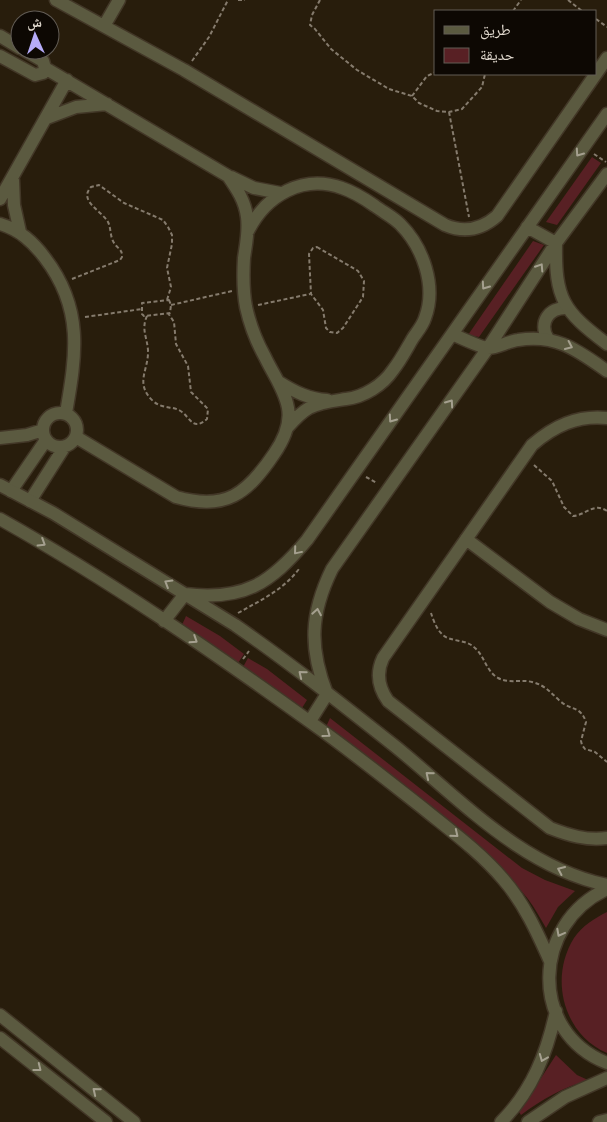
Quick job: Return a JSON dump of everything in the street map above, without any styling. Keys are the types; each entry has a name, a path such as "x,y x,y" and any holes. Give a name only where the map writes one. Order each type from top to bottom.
{"street":[{"path":"56,0 184,70 444,225 462,230 471,230 485,225 497,216 595,75"},
{"path":"104,26 119,0"},
{"path":"0,56 35,74 40,74 45,68"},
{"path":"597,72 607,58"},
{"path":"41,60 45,68 228,176 254,188 280,193"},
{"path":"0,199 67,80"},
{"path":"47,118 76,107 108,104"},
{"path":"185,594 207,596 230,594 252,588 271,577 307,540 607,114"},
{"path":"327,694 314,652 314,631 316,610 322,589 332,570 488,348 556,243 607,174"},
{"path":"228,176 237,188 247,216 248,231 244,257 246,308 256,339 285,395 288,411 287,428"},
{"path":"13,178 14,206 20,232"},
{"path":"76,437 176,497 206,502 221,500 235,495 248,487 259,476 280,445 287,428 298,415 330,401 348,399 365,394 380,384 392,371 425,319 429,296 427,274 417,246 398,222 354,193 326,184 311,184 280,193 262,208 248,231"},
{"path":"0,224 20,232 36,247 60,283 72,318 75,351 66,413"},
{"path":"527,227 556,243"},
{"path":"556,243 556,275 560,292 567,308 585,328 607,344"},
{"path":"548,339 544,328 546,317 556,309 567,308"},
{"path":"452,334 488,348 516,340 532,338 562,342 575,348 607,371"},
{"path":"277,380 302,395 330,401"},
{"path":"30,501 65,446 76,437 76,423 66,413 56,413 48,417 43,425 44,435 6,488 185,594 284,659 507,839 534,857 564,871 607,887"},
{"path":"607,418 579,419 562,424 532,444 379,666 379,685 388,701 550,828 585,838 607,838"},
{"path":"0,438 44,435 56,446 65,446"},
{"path":"0,519 37,540 164,621 359,756 483,858 504,880 522,905 550,960"},
{"path":"466,539 557,607 579,619 607,630"},
{"path":"164,621 185,594"},
{"path":"310,721 327,694"},
{"path":"607,887 583,903 561,929 554,944 548,978 550,994 563,1026 587,1052 607,1063"},
{"path":"501,1122 524,1095 535,1076 544,1055 556,1011"},
{"path":"0,1015 134,1122"},
{"path":"0,1038 106,1122"},
{"path":"528,1122 565,1097 607,1078"},
{"path":"599,1122 607,1120"}],"path":[{"path":"184,70 209,37 228,0"},
{"path":"238,0 245,0"},
{"path":"320,0 312,15 310,25 331,49 357,70 385,87 412,96 428,108 442,113 462,109 482,87 486,75"},
{"path":"568,0 581,10"},
{"path":"412,96 427,76 434,73"},
{"path":"449,112 471,230"},
{"path":"583,147 607,163"},
{"path":"60,283 122,258 121,250 112,239 107,220 87,197 91,187 98,185 124,203 163,220 168,227 172,235 172,244 167,268 171,287 167,300"},
{"path":"313,248 321,248 358,272 364,281 364,297 343,328 337,333 330,332 326,328 323,310 311,294 309,254 313,248"},
{"path":"171,305 244,289"},
{"path":"246,308 311,294"},
{"path":"167,300 170,302 171,311 143,316 141,305 144,302 167,300"},
{"path":"72,318 142,309"},
{"path":"147,316 143,329 148,350 143,376 146,391 159,406 178,410 193,424 198,424 207,419 208,410 191,392 188,366 176,344 174,322 168,313"},
{"path":"524,457 552,480 564,507 573,516 595,507 603,508 607,511"},
{"path":"356,470 388,490"},
{"path":"237,616 238,613 262,601 281,588 300,567"},
{"path":"425,598 439,632 446,637 463,640 471,644 482,656 490,672 505,681 523,681 538,684 551,692 562,703 576,708 586,722 581,741 582,745 585,749 595,752 607,762"},
{"path":"236,670 256,640"}],"green space":[{"path":"592,157 601,163 557,225 546,222"},
{"path":"533,241 544,245 479,337 468,335"},
{"path":"186,616 220,636 244,654 238,663 182,625"},
{"path":"248,658 267,669 307,700 302,708 243,667"},
{"path":"330,718 522,868 545,880 575,891 558,907 546,928 528,899 484,851 433,807 326,727"},
{"path":"607,912 607,1053 592,1044 580,1033 571,1019 562,987 562,970 566,954 574,938 589,923"},
{"path":"556,1055 577,1075 588,1080 553,1094 521,1115 519,1112"}]}
